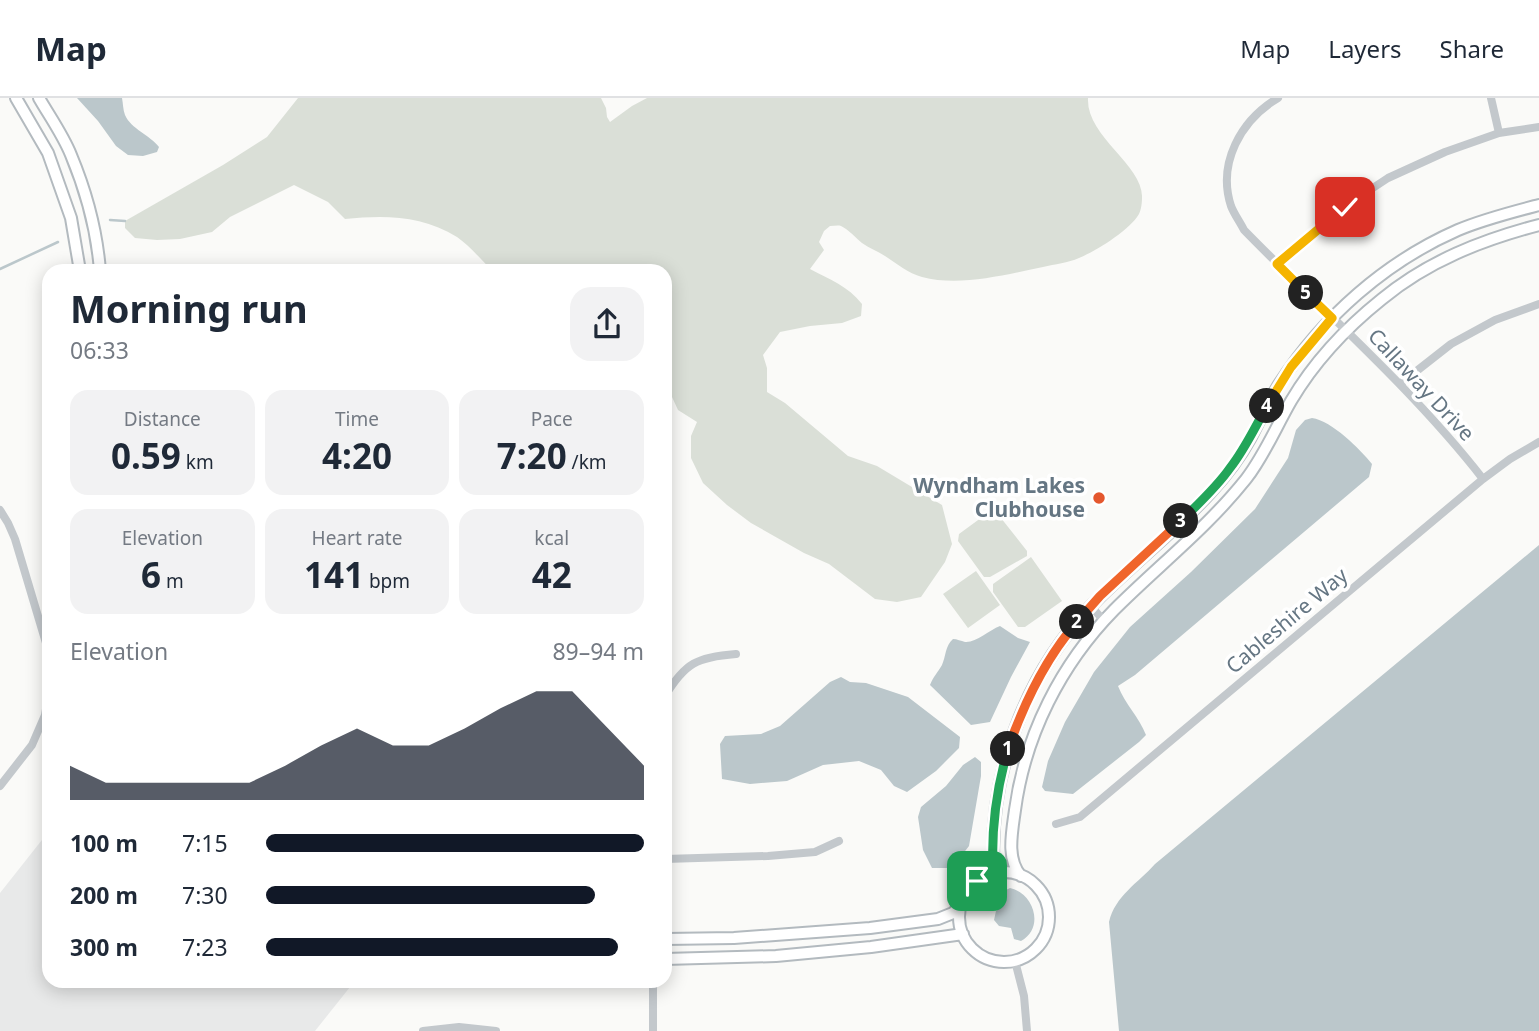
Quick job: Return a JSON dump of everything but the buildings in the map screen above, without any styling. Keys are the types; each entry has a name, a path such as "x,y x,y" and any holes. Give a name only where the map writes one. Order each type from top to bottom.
{"street":[{"path":"16,98 48,153 71,218 79,264"},
{"path":"39,98 71,154 87,203 99,264"},
{"name":"Callaway Drive","path":"1278,98 1246,124 1232,149 1226,177 1231,205 1244,230 1400,384 1483,479"},
{"path":"1491,98 1499,133"},
{"path":"1277,264 1345,207 1388,178 1445,152 1499,133 1539,127"},
{"path":"993,874 995,810 1009,746 1025,705 1045,666 1066,634 1091,606 1223,478 1249,440 1273,393 1291,367 1332,318 1368,285 1423,247 1458,230 1539,205"},
{"path":"960,905 963,934 970,946 983,956 998,961 1014,961 1037,947 1046,933 1049,920 1042,894 1021,876 1011,857 1018,789 1042,713 1081,648 1104,621 1222,508 1248,477 1307,377 1346,331 1383,298 1434,264 1464,249 1539,225"},
{"path":"1400,384 1451,344 1494,320 1539,304"},
{"name":"Cableshire Way","path":"1056,824 1080,817 1483,479 1539,442"},
{"path":"0,510 15,539 42,630"},
{"path":"1091,606 1104,621"},
{"path":"37,614 42,612"},
{"path":"672,685 694,662 713,656 736,654"},
{"path":"0,786 32,745 42,722"},
{"path":"672,859 816,852 839,841"},
{"path":"672,939 734,938 870,928 938,919 953,913 967,891 983,878 1008,873 1021,876"},
{"path":"672,959 775,956 871,947 963,934"},
{"path":"1014,961 1024,996 1027,1031"},
{"path":"653,988 653,1031"},
{"path":"423,1031 459,1027 496,1031"}],"shaded area":[{"path":"77,98 122,98 128,120 159,147 157,152 143,156 128,155 116,146"},
{"path":"298,98 601,98 610,122 647,98 1088,98 1096,125 1134,174 1140,186 1142,204 1135,220 1121,233 1079,258 982,279 951,281 917,275 865,245 841,226 830,226 824,231 819,242 824,250 810,269 851,292 862,304 861,316 842,323 780,332 763,355 767,368 767,392 785,403 848,456 877,466 942,505 952,544 945,562 921,597 897,602 875,599 829,564 751,523 703,483 691,458 691,436 697,422 678,410 672,397 672,264 486,264 457,237 430,224 402,218 345,219 328,202 294,185 230,217 212,232 180,239 157,240 135,238 125,228 125,221 267,137"},
{"path":"1312,418 1337,430 1360,451 1372,464 1369,477 1135,675 1118,686 1146,735 1139,742 1073,794 1045,791 1042,787 1048,761 1065,722 1094,672 1130,627 1255,509 1288,458 1296,430 1305,420"},
{"path":"989,512 997,513 1027,551 1027,556 990,577 984,577 958,541 959,534"},
{"path":"1539,545 1539,1031 1119,1031 1109,922 1122,897 1155,864"},
{"path":"1031,557 1062,601 1025,627 1018,627 993,592 993,584"},
{"path":"976,571 1000,605 968,628 943,594"},
{"path":"1000,626 1018,638 1030,642 990,722 971,725 930,685 953,639 969,642"},
{"path":"841,677 850,682 866,683 908,697 960,737 959,748 936,771 907,792 894,786 881,770 859,761 823,765 787,781 750,784 722,779 720,744 725,736 761,734 780,726 830,682"},
{"path":"975,757 981,762 981,776 969,846 947,868 932,868 923,850 918,817 921,807 946,786 963,765"},
{"path":"42,840 42,988 349,988 315,1031 0,1031 0,893"},
{"path":"1010,888 1025,897 1034,912 1033,928 1021,941 1014,939 1011,928 999,926 994,920 996,911 1004,902 1006,890"}],"waterway":[{"path":"110,220 125,221"},
{"path":"0,269 58,242"}],"place":[{"name":"Wyndham Lakes Clubhouse","path":"1099,498"}],"route":[{"path":"977,881 993,874 995,810 1004,765 1025,705 1045,666 1066,634 1091,606 1208,495 1230,469 1249,440 1273,393 1313,338 1332,318 1277,264 1345,207"}]}
